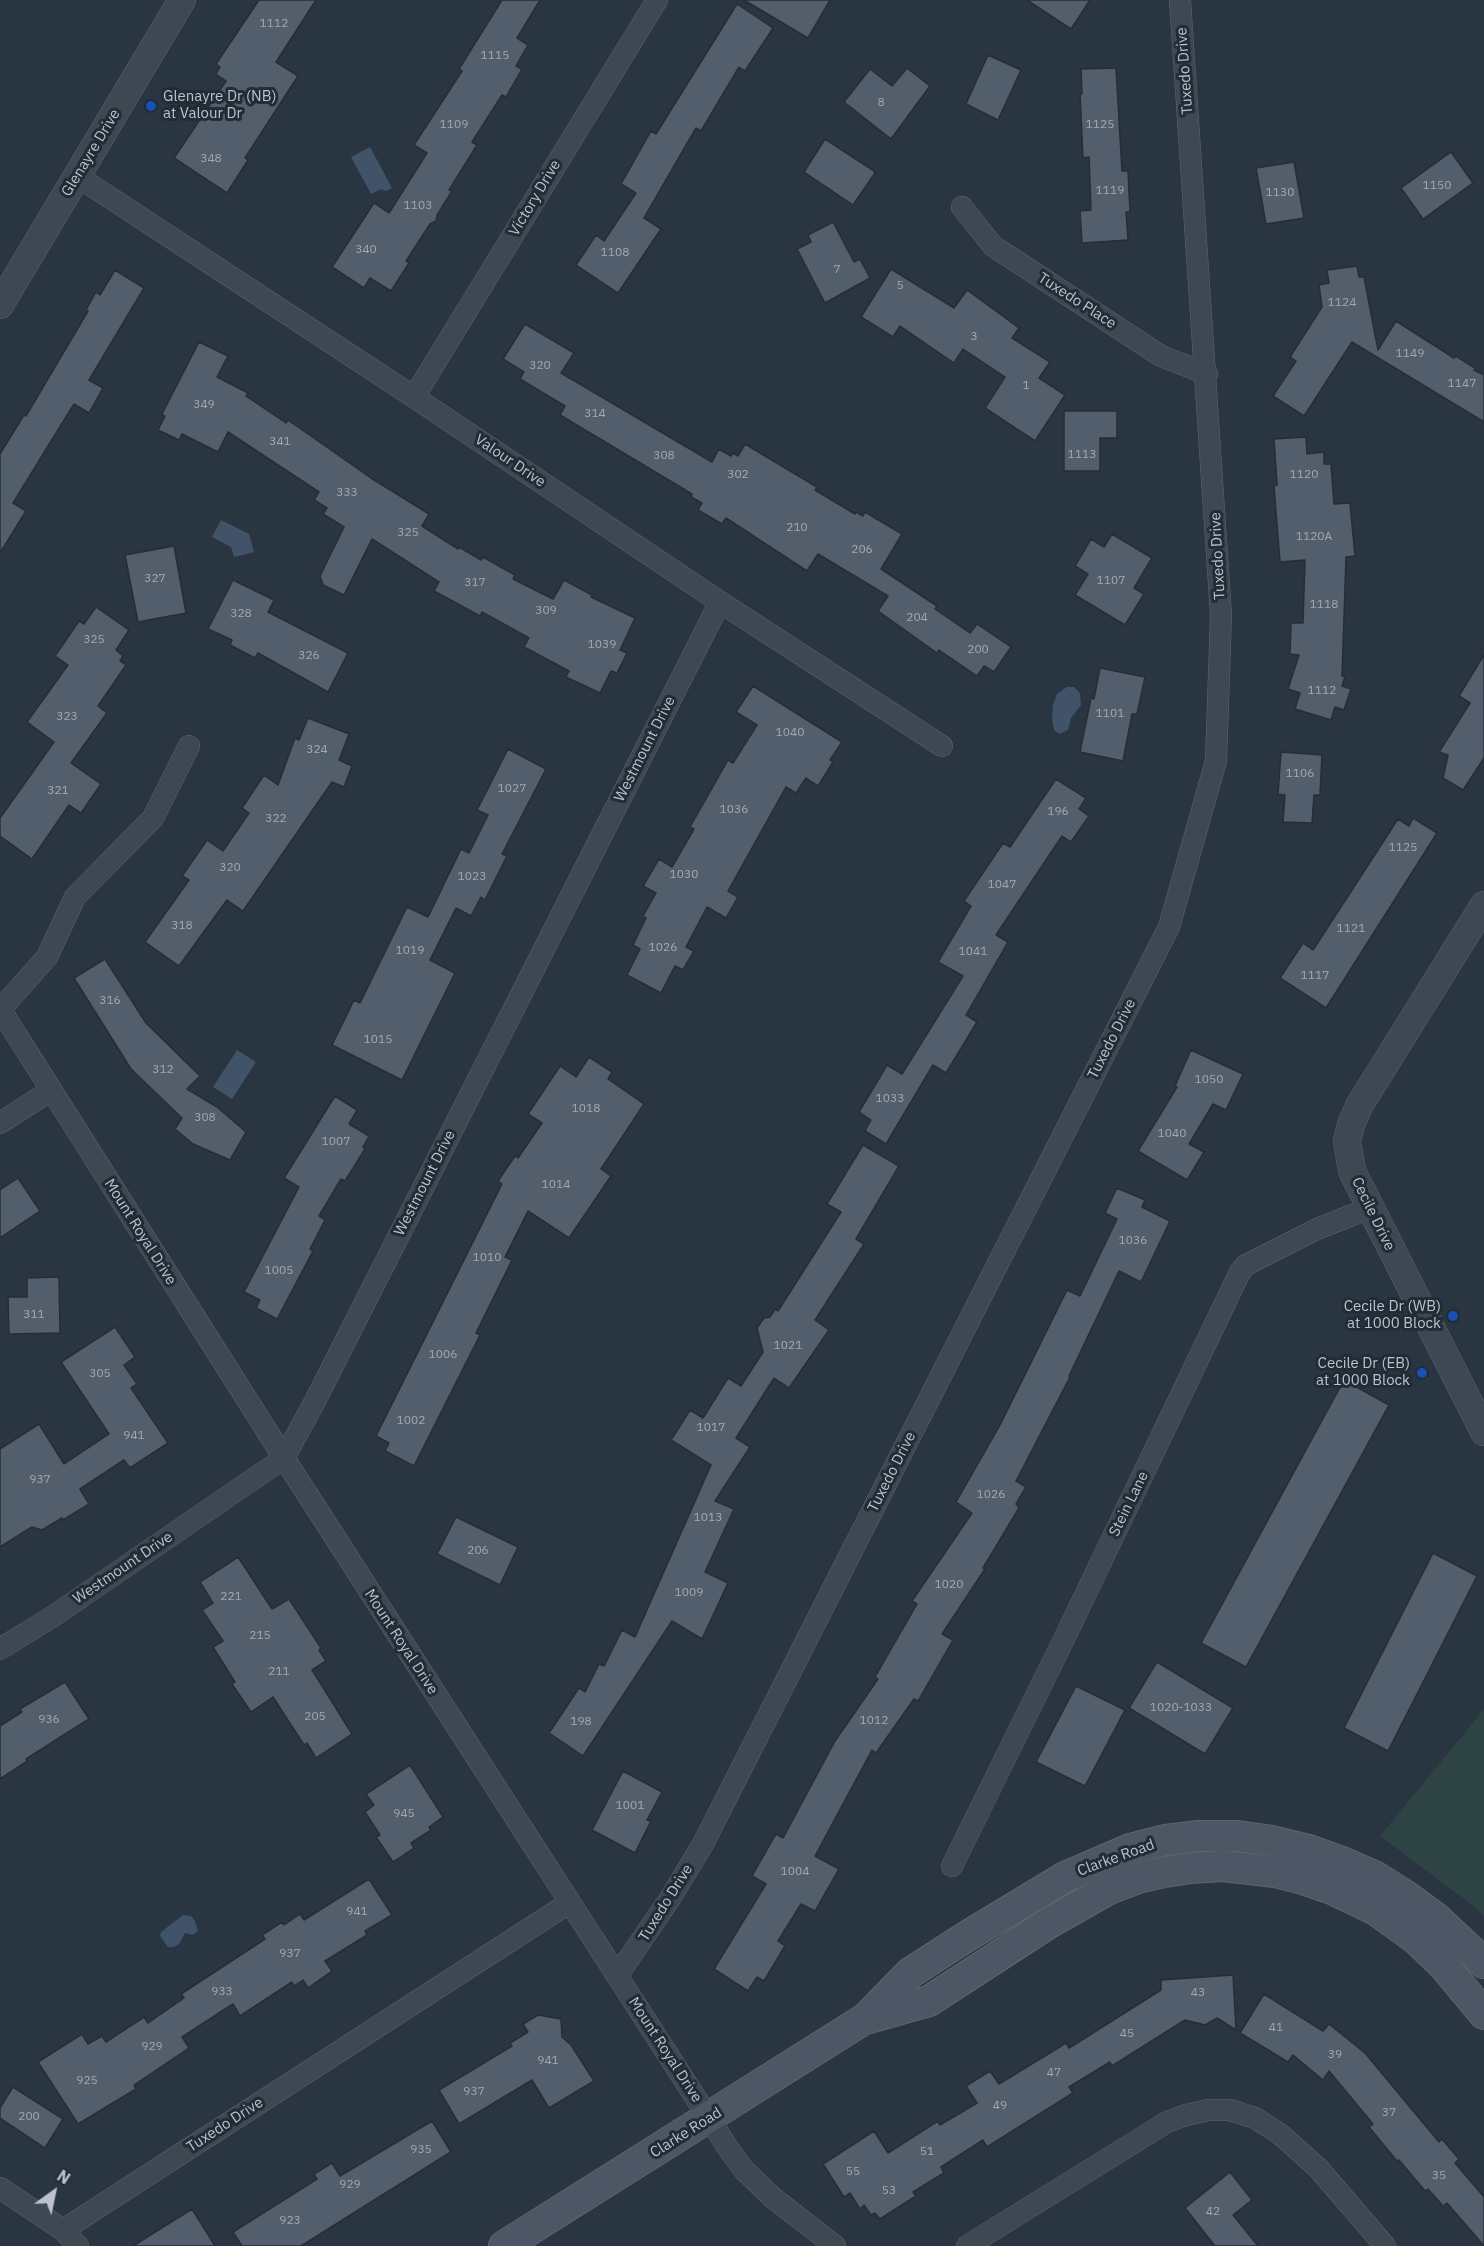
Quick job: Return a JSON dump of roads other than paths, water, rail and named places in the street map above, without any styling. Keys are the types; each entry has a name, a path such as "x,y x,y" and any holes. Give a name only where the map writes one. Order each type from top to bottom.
{"main road":[{"name":"Clarke Road","path":"504,2246 866,2018 910,1973 1065,1877 1130,1849 1165,1840 1198,1836 1238,1836 1309,1850 1376,1878 1406,1896 1436,1918 1484,1963"},
{"name":"Clarke Road","path":"866,2018 929,2001 1049,1923 1109,1889 1165,1872 1223,1866 1266,1870 1303,1879 1340,1892 1376,1910 1398,1924 1444,1966 1484,2014"}],"street":[{"name":"Glenayre Drive","path":"0,305 182,0"},
{"name":"Victory Drive","path":"414,397 657,0"},
{"name":"Tuxedo Drive","path":"617,1976 669,1900 703,1844 1169,927 1216,761 1221,615 1207,374 1180,0"},
{"name":"Valour Drive","path":"78,176 720,602 942,746"},
{"name":"Tuxedo Place","path":"962,207 993,246 1161,356 1207,374"},
{"name":"Westmount Drive","path":"0,1648 52,1617 284,1458 720,602"},
{"path":"0,1010 47,957 75,897 153,818 189,746"},
{"name":"Cecile Drive","path":"1484,905 1359,1106 1347,1141 1352,1171 1484,1432"},
{"name":"Mount Royal Drive","path":"0,1010 284,1458 709,2119 744,2170 772,2197 836,2246"},
{"path":"0,1123 51,1091"},
{"name":"Stein Lane","path":"952,1866 1240,1272 1246,1265 1317,1229 1370,1208"},
{"name":"Tuxedo Drive","path":"63,2230 569,1903"},
{"path":"967,2246 1167,2122 1209,2110 1230,2110 1255,2118 1280,2134 1317,2168 1385,2246"},
{"path":"0,2188 63,2230 78,2246"}],"water":[{"path":"370,147 392,188 386,191 381,189 371,194 351,157"},
{"path":"221,520 249,534 254,552 234,557 231,547 212,537"},
{"path":"1067,687 1074,687 1080,693 1081,705 1071,718 1068,730 1059,734 1054,730 1053,705 1057,694"},
{"path":"237,1050 256,1062 232,1099 213,1087"},
{"path":"183,1915 191,1916 198,1931 193,1935 185,1933 179,1944 168,1947 160,1936 161,1932"}],"place":[{"name":"Glenayre Dr (NB) at Valour Dr","path":"151,106"},
{"name":"Cecile Dr (WB) at 1000 Block","path":"1453,1316"},
{"name":"Cecile Dr (EB) at 1000 Block","path":"1422,1373"}]}
